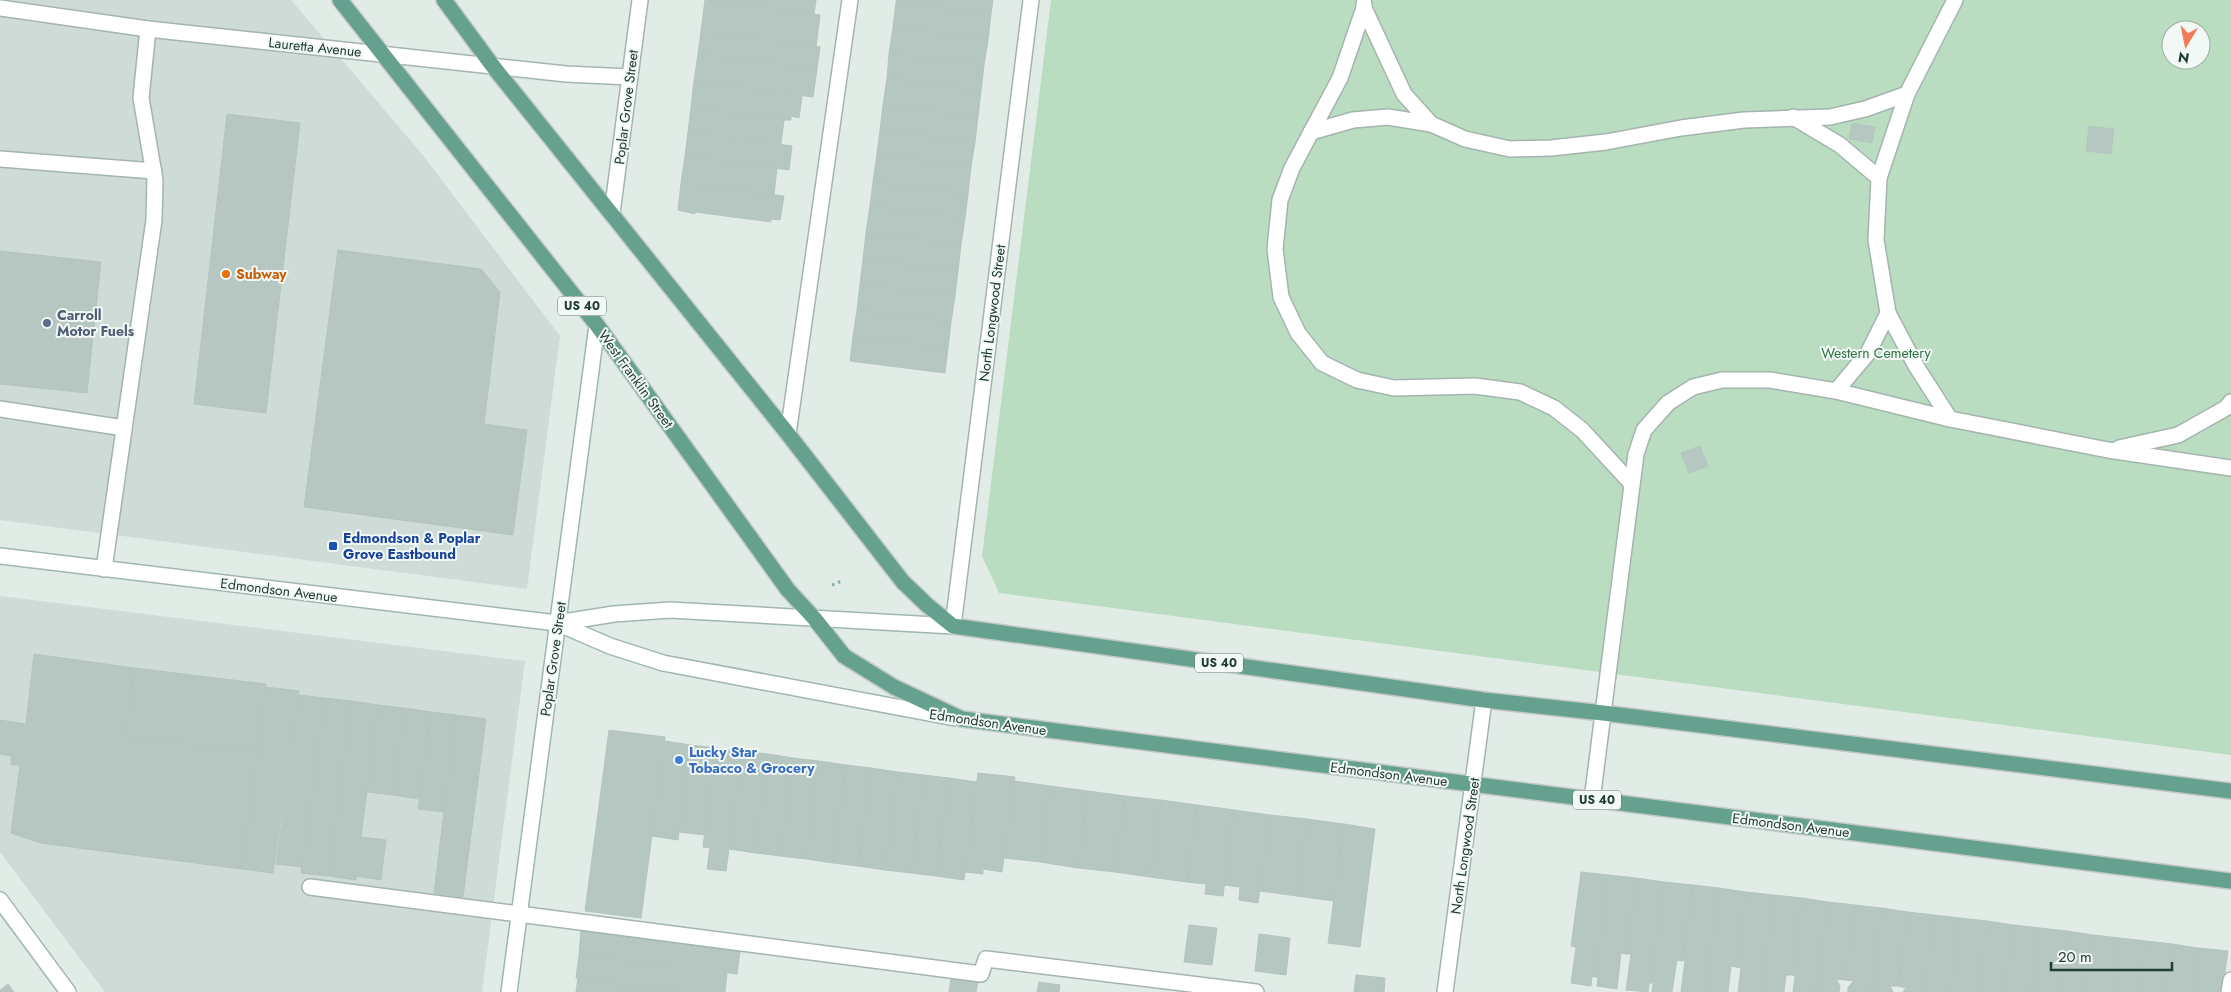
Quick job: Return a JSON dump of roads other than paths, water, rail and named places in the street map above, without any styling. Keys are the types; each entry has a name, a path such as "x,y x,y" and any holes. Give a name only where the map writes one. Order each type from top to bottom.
{"main road":[{"name":"West Franklin Street","path":"340,0 597,325 788,590 814,618 844,656 894,687 962,720"},
{"name":"Poplar Grove Street","path":"612,213 640,0"},
{"path":"788,434 850,0"},
{"name":"North Longwood Street","path":"953,626 1031,0"},
{"path":"1950,419 1916,366 1888,313 1876,240 1879,178 1907,94 1955,0"},
{"path":"448,2 492,65 612,213 904,582 927,605 953,626"},
{"path":"1364,4 1404,94 1431,124"},
{"path":"1364,4 1340,78 1292,168 1280,200 1275,249 1281,297 1298,333 1322,363 1358,380 1394,388 1475,386 1520,392 1554,408 1582,430 1631,484"},
{"name":"Lauretta Avenue","path":"0,8 148,29 566,74 630,77"},
{"path":"104,569 154,220 154,171 141,98 148,29"},
{"path":"1312,132 1354,120 1388,117 1431,124 1465,139 1518,148 1606,142 1708,124 1744,120 1830,117 1865,109 1907,94"},
{"path":"1792,117 1840,145 1879,178"},
{"path":"0,159 154,171"},
{"path":"1836,391 1868,352 1888,313"},
{"name":"Poplar Grove Street","path":"509,992 597,325"},
{"path":"1592,800 1636,454 1644,430 1668,403 1693,387 1722,380 1770,380 1836,391 1950,419 2108,450 2231,468"},
{"path":"2108,450 2178,435 2226,408 2231,402"},
{"path":"0,409 124,428"},
{"name":"Edmondson Avenue","path":"0,556 557,623 614,614 670,610 953,626 1484,700 1604,713 2231,791"},
{"name":"Edmondson Avenue","path":"557,623 610,646 663,663 962,720 2231,881"},
{"name":"North Longwood Street","path":"1446,992 1484,700"},
{"path":"310,887 981,974 986,959 1256,992"},
{"path":"0,900 68,992"},
{"path":"2230,992 2231,980"}],"place":[{"name":"Subway","path":"226,274"},
{"name":"Carroll Motor Fuels","path":"47,323"},
{"name":"Edmondson & Poplar Grove Eastbound","path":"333,546"},
{"name":"Lucky Star Tobacco & Grocery","path":"679,760"}],"park label":[{"name":"Western Cemetery","path":"1876,353"}]}
